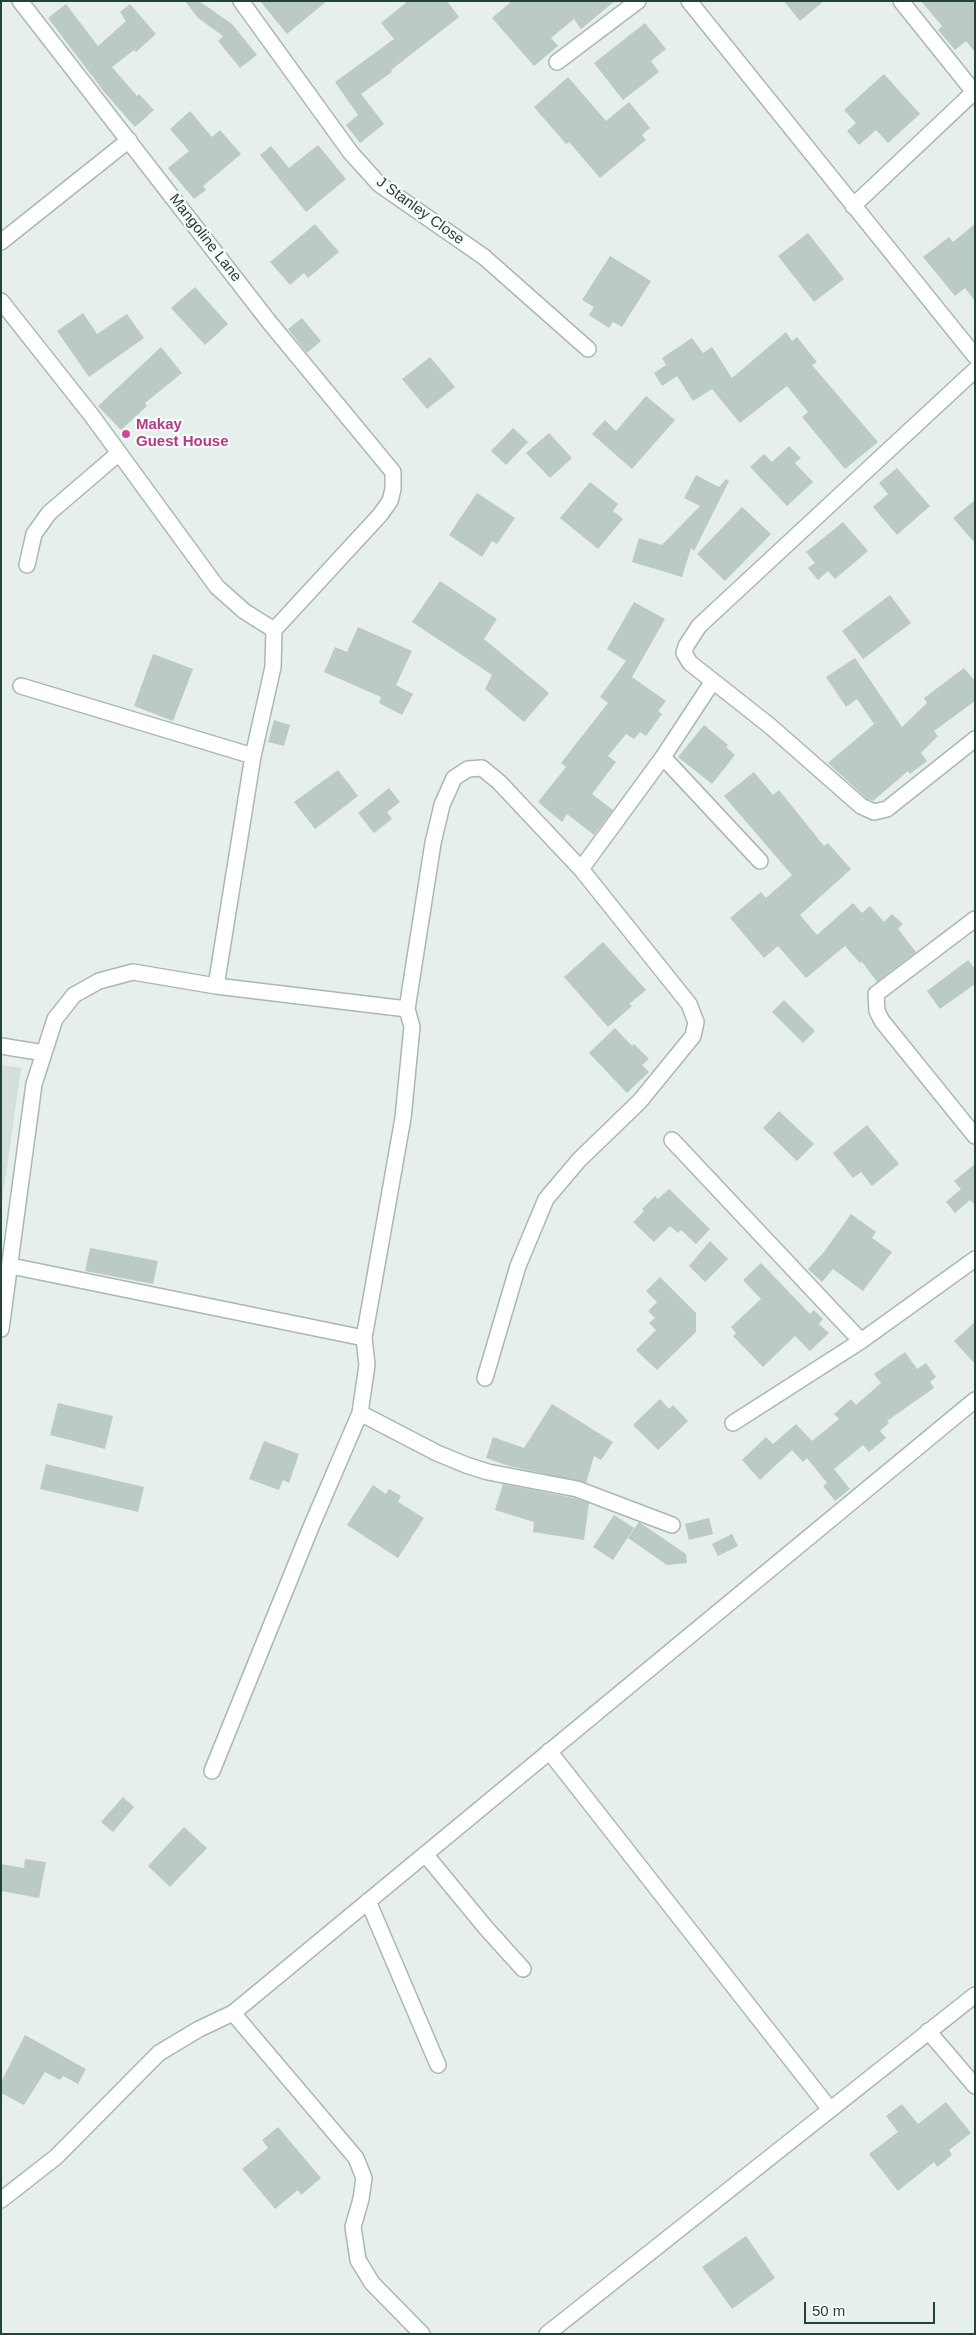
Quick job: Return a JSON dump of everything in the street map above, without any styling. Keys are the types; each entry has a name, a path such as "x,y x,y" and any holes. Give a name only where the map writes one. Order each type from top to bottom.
{"street":[{"name":"Mangoline Lane","path":"20,1 270,323 392,472 393,489 390,501 380,515 274,630"},
{"name":"J Stanley Close","path":"241,1 352,154 379,184 484,257 588,349"},
{"path":"557,62 638,1"},
{"path":"689,1 975,356"},
{"path":"853,206 974,92 901,1"},
{"path":"1,242 129,140"},
{"path":"1,301 119,453 217,587 244,611 274,630 273,667 253,756 216,986"},
{"path":"975,370 699,626 686,646 684,654 690,663 770,726 861,806 874,812 887,808 975,739"},
{"path":"27,565 34,534 49,513 119,453"},
{"path":"581,868 663,757 713,681"},
{"path":"21,686 253,756"},
{"path":"663,757 760,861"},
{"path":"212,1771 311,1526 360,1413 367,1365 364,1338 403,1118 412,1027 407,1009 433,843 442,806 454,778 468,769 482,768 499,782 581,868 689,1004 696,1022 692,1036 640,1101 579,1160 546,1199 518,1266 485,1378"},
{"path":"975,919 876,994 876,1003 877,1011 882,1021 975,1136"},
{"path":"1,1329 11,1266 34,1084 55,1019 74,995 99,981 133,972 216,986 407,1009"},
{"path":"1,1046 44,1053"},
{"path":"672,1140 861,1341"},
{"path":"732,1423 861,1341 975,1259"},
{"path":"11,1266 364,1338"},
{"path":"1,2200 56,2157 159,2052 199,2028 233,2013 975,1400"},
{"path":"360,1413 437,1453 466,1465 488,1472 577,1489 672,1525"},
{"path":"549,1751 830,2108"},
{"path":"425,1854 486,1928 523,1969"},
{"path":"368,1901 438,2065"},
{"path":"547,2334 975,1995"},
{"path":"233,2013 356,2158 364,2178 361,2199 353,2227 358,2260 372,2283 422,2334"},
{"path":"928,2031 975,2086"}],"shaded area":[{"path":"1,1065 21,1068 1,1209"}],"building":[{"path":"185,1 199,1 232,24 257,55 240,68 218,41 223,36 198,18"},
{"path":"260,1 327,1 287,34"},
{"path":"408,1 447,1 459,17 391,70 392,72 361,94 384,124 360,143 346,125 358,115 335,82 394,39 381,23"},
{"path":"512,1 615,1 581,29 574,19 551,38 558,46 534,66 492,18"},
{"path":"784,1 824,1 800,21"},
{"path":"921,1 975,1 975,52 966,41 955,50 938,30 942,26"},
{"path":"66,4 98,46 126,21 120,12 130,4 156,34 136,52 134,50 112,67 137,96 139,94 154,110 135,127 105,93 48,18"},
{"path":"645,23 666,49 651,61 659,72 623,100 594,63"},
{"path":"884,74 920,114 888,143 876,130 859,145 847,131 856,123 844,110"},
{"path":"568,77 606,121 629,102 650,128 642,135 646,140 600,178 569,142 566,144 534,107"},
{"path":"190,111 212,137 220,130 241,154 203,186 206,190 194,199 168,168 189,151 170,129"},
{"path":"318,145 346,179 306,212 260,155 271,146 289,168"},
{"path":"315,224 339,252 308,278 304,273 290,285 270,262"},
{"path":"975,224 975,301 965,288 955,296 923,257 949,237 953,242"},
{"path":"808,233 844,279 814,302 778,256"},
{"path":"610,256 651,281 622,327 613,322 609,328 589,315 594,307 582,300"},
{"path":"195,287 228,324 205,345 171,308"},
{"path":"83,313 97,334 127,314 144,338 89,377 57,331"},
{"path":"302,318 321,341 307,353 288,329"},
{"path":"786,332 792,341 797,337 817,362 812,365 878,442 845,469 802,417 808,412 787,386 740,423 712,389 693,401 677,376 662,386 654,373 666,365 662,358 692,338 703,353 712,347 732,378"},
{"path":"161,347 182,373 145,403 147,406 121,430 98,406"},
{"path":"430,357 455,387 427,409 402,379"},
{"path":"646,396 675,420 632,469 592,434 605,420 616,431"},
{"path":"513,428 528,442 506,465 491,451"},
{"path":"549,433 572,458 550,478 526,453"},
{"path":"789,446 801,458 795,463 813,482 787,506 750,467 764,454 772,462"},
{"path":"897,468 930,506 897,535 873,507 888,494 879,483"},
{"path":"696,475 719,487 726,479 729,481 694,551 691,548 682,577 632,562 639,538 662,545 700,506 684,498"},
{"path":"590,482 618,504 613,511 623,519 598,549 560,518"},
{"path":"477,493 515,518 497,544 492,541 482,557 449,535"},
{"path":"975,500 975,543 953,518"},
{"path":"742,507 771,534 725,581 697,554"},
{"path":"843,522 868,551 835,579 828,571 818,580 808,568 815,563 806,552"},
{"path":"440,581 497,619 484,639 549,693 524,722 485,689 492,675 412,622"},
{"path":"890,595 911,623 863,659 842,631"},
{"path":"634,602 665,619 632,677 666,701 658,711 662,714 646,736 640,732 634,739 626,734 608,756 616,762 592,794 613,810 594,835 567,814 562,822 538,802 566,767 561,763 608,703 600,697 626,661 607,649"},
{"path":"358,627 412,651 396,685 413,694 402,715 379,703 381,697 324,672 335,647 347,652"},
{"path":"153,654 193,669 173,721 134,706"},
{"path":"855,658 902,727 927,703 924,698 964,668 975,681 975,701 934,731 938,736 921,753 927,761 910,774 908,771 873,801 866,798 828,763 874,724 857,699 846,707 826,677"},
{"path":"274,720 290,725 284,746 268,742"},
{"path":"704,725 728,745 726,747 735,755 712,784 678,757"},
{"path":"338,770 358,796 315,829 294,802"},
{"path":"754,772 773,795 779,790 824,846 828,843 851,869 800,915 817,935 853,903 862,913 870,906 884,922 892,914 903,924 898,929 916,952 877,982 862,962 860,963 845,946 806,978 778,946 764,958 730,918 761,892 766,898 792,875 724,796"},
{"path":"389,788 400,802 387,812 392,819 374,833 358,813"},
{"path":"603,942 646,990 629,1004 632,1006 608,1027 564,977"},
{"path":"968,960 975,969 975,984 940,1009 927,991"},
{"path":"784,1000 815,1031 803,1043 772,1012"},
{"path":"615,1028 632,1046 634,1044 649,1059 642,1065 649,1072 627,1093 589,1053"},
{"path":"779,1111 814,1144 797,1161 763,1128"},
{"path":"867,1125 899,1164 872,1186 861,1172 853,1178 833,1153"},
{"path":"975,1164 975,1205 970,1200 955,1213 946,1202 961,1189 954,1181"},
{"path":"669,1189 710,1229 696,1244 681,1230 678,1233 670,1226 654,1242 633,1222 644,1211 642,1209 655,1196 658,1199"},
{"path":"851,1214 876,1232 872,1238 892,1252 863,1291 833,1269 822,1282 808,1269 824,1252"},
{"path":"710,1241 728,1259 705,1282 689,1266"},
{"path":"90,1248 158,1261 153,1284 85,1271"},
{"path":"761,1263 810,1314 814,1310 823,1319 819,1324 829,1333 810,1351 795,1336 763,1367 733,1336 736,1333 731,1327 761,1299 743,1280"},
{"path":"660,1277 696,1313 696,1332 657,1370 636,1350 656,1330 649,1323 655,1318 648,1311 657,1302 646,1291"},
{"path":"975,1322 975,1364 954,1341"},
{"path":"905,1352 917,1369 926,1363 936,1377 930,1382 934,1388 887,1421 889,1423 880,1431 886,1438 869,1452 863,1445 834,1469 850,1489 835,1501 823,1486 827,1483 807,1458 803,1462 792,1450 760,1480 742,1460 766,1437 773,1444 796,1424 812,1441 839,1419 834,1414 851,1399 856,1405 881,1383 874,1374"},
{"path":"660,1399 669,1409 673,1405 688,1421 658,1450 633,1425"},
{"path":"58,1403 113,1416 105,1449 50,1435"},
{"path":"552,1404 613,1442 601,1460 594,1456 586,1483 509,1466 486,1458 493,1437 524,1448"},
{"path":"264,1441 299,1454 289,1483 283,1480 279,1490 249,1479"},
{"path":"46,1464 144,1487 138,1512 40,1489"},
{"path":"503,1484 574,1498 589,1503 584,1540 533,1532 534,1522 495,1510"},
{"path":"373,1485 386,1494 389,1489 401,1496 398,1502 424,1518 398,1558 347,1525"},
{"path":"614,1515 634,1528 613,1560 593,1547"},
{"path":"709,1518 713,1534 689,1540 685,1524"},
{"path":"639,1522 686,1554 687,1563 667,1565 628,1538"},
{"path":"732,1534 738,1546 718,1556 712,1544"},
{"path":"123,1797 134,1807 113,1832 101,1822"},
{"path":"184,1827 207,1848 170,1887 148,1866"},
{"path":"25,1859 46,1862 39,1898 1,1891 1,1864 24,1868"},
{"path":"25,2035 86,2069 78,2084 63,2076 60,2080 45,2072 24,2105 1,2093 1,2082"},
{"path":"946,2102 971,2133 949,2150 952,2155 937,2167 934,2162 898,2191 869,2154 898,2132 886,2116 902,2104 918,2124"},
{"path":"278,2127 321,2178 301,2195 298,2190 275,2209 242,2169 268,2148 262,2140"},
{"path":"746,2236 775,2278 732,2309 702,2267"}],"place":[{"name":"Makay Guest House","path":"126,434"}]}
